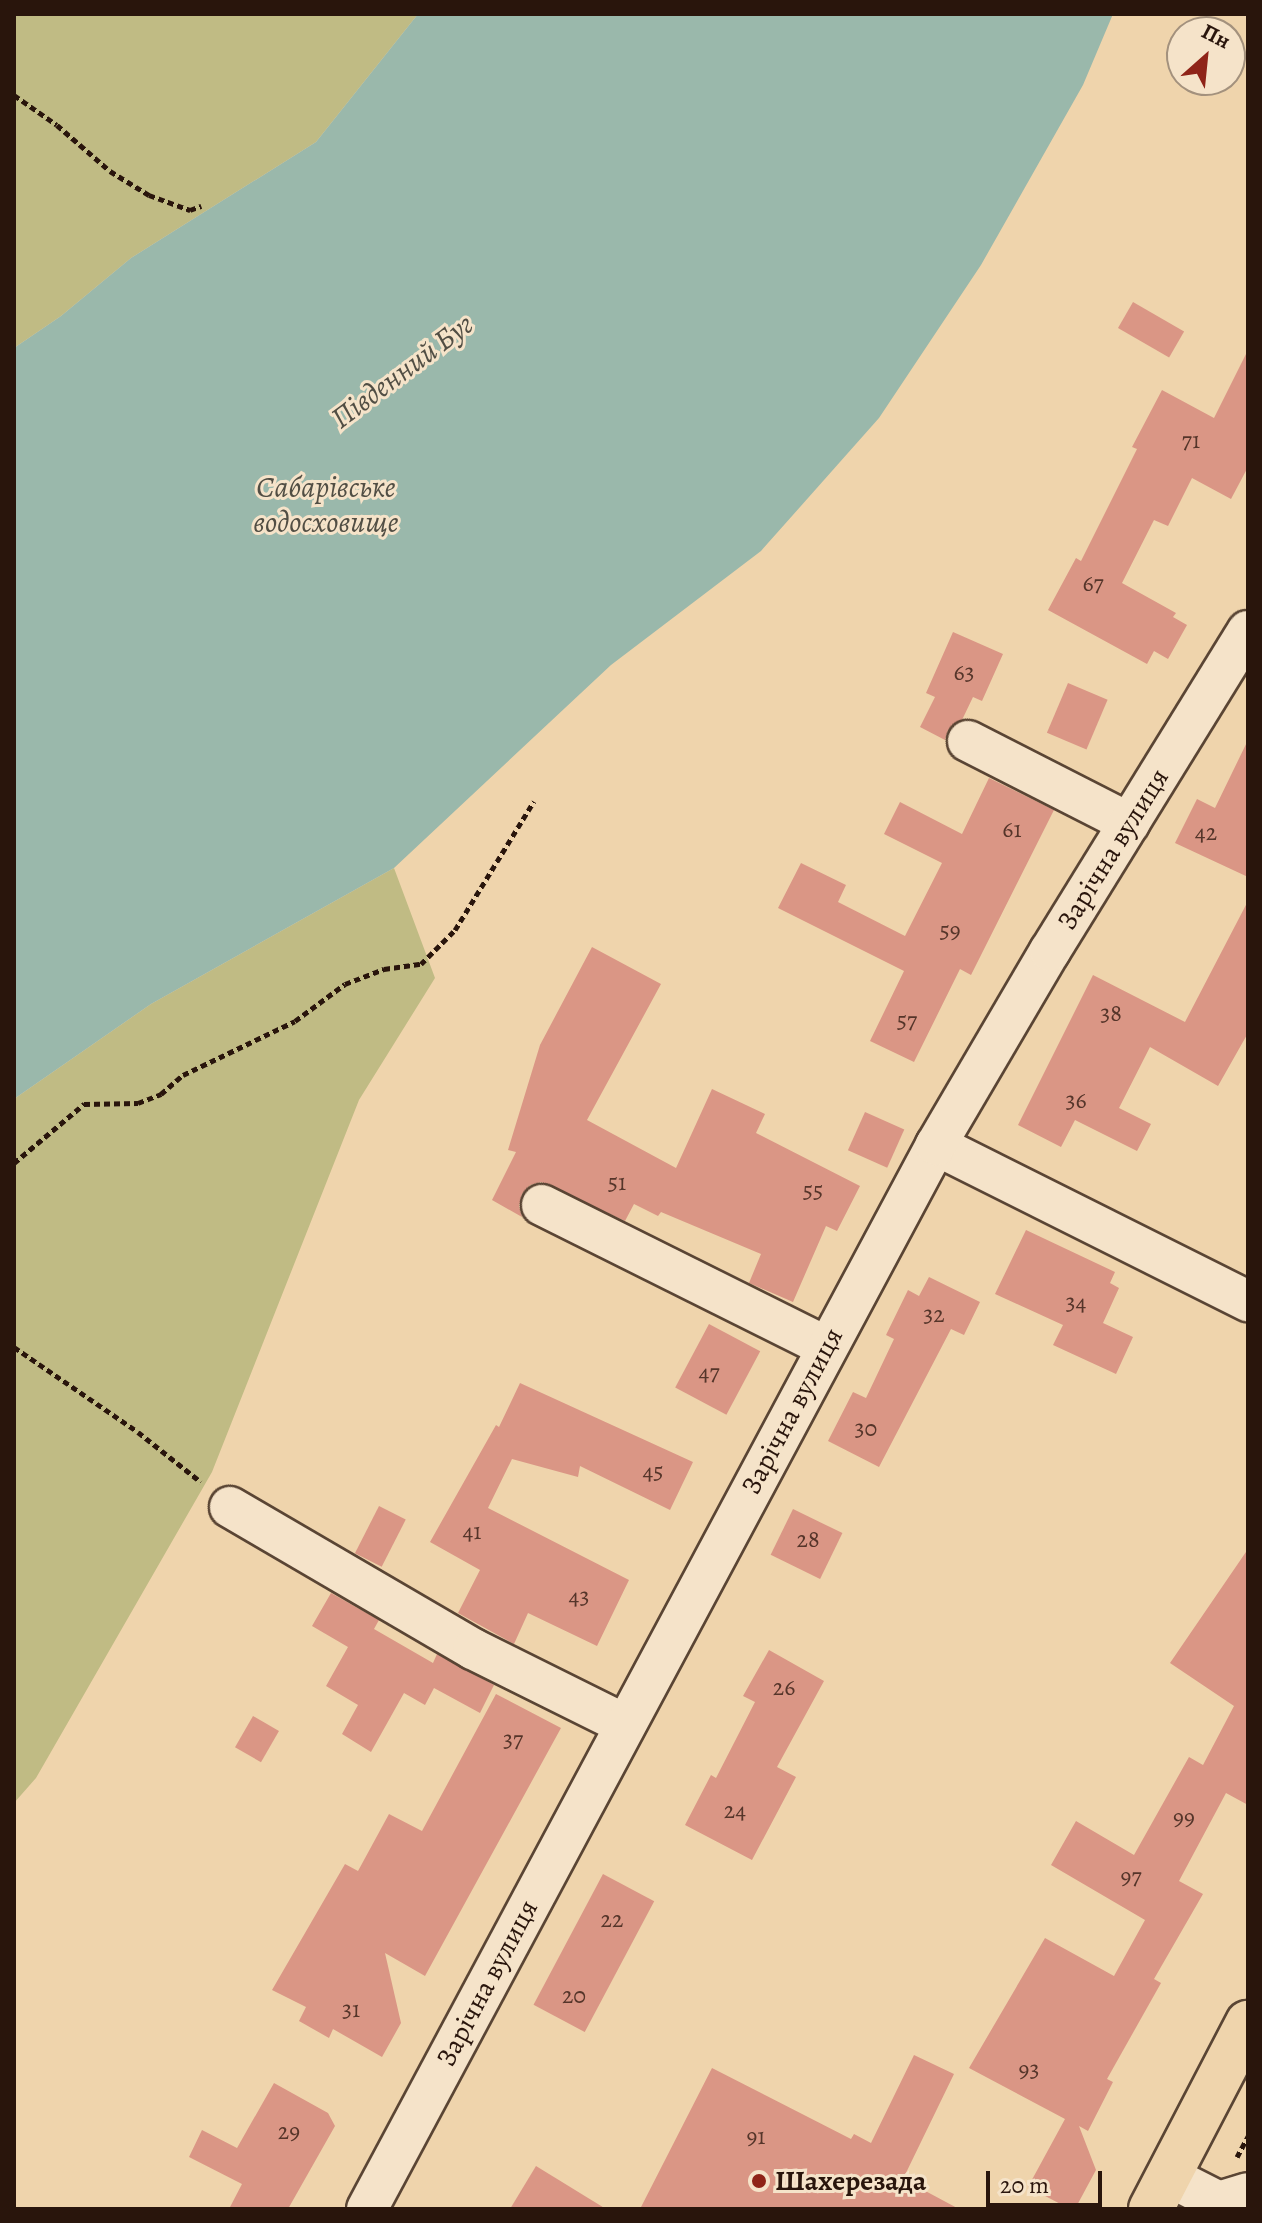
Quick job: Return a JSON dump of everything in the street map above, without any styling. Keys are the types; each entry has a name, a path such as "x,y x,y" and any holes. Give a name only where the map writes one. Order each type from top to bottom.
{"main road":[{"path":"1160,2193 1248,2023"}],"street":[{"name":"Зарічна вулиця","path":"367,2209 936,1145 1248,631"},
{"path":"968,741 1129,823"},
{"path":"936,1145 1248,1301"},
{"path":"542,1205 827,1347"},
{"path":"230,1507 473,1649 624,1724"},
{"path":"1160,2193 1233,2201"}],"path":[{"path":"14,95 57,125 110,171 149,195 190,210 201,206"},
{"path":"14,1163 84,1104 138,1103 161,1094 183,1075 295,1021 345,984 384,969 421,964 455,930 534,801"},
{"path":"14,1347 138,1432 230,1507"}],"shaded area":[{"path":"14,14 418,14 316,142 131,258 61,316 14,348"},
{"path":"394,868 435,978 359,1100 212,1472 36,1778 14,1803 14,1099 151,1004"}],"water":[{"name":"Сабарівське водосховище","path":"418,14 1113,14 1083,85 981,265 879,418 761,551 611,665 394,868 151,1004 14,1099 14,348 61,316 131,258 316,142"}],"building":[{"path":"1133,302 1184,332 1169,357 1118,328"},
{"path":"1248,350 1248,467 1231,499 1192,478 1168,526 1154,520 1122,583 1176,613 1173,617 1187,625 1168,659 1154,651 1147,664 1048,610 1076,558 1081,561 1137,449 1132,447 1162,390 1214,418"},
{"path":"953,632 1003,654 982,701 973,697 962,720 948,730 945,740 920,727 935,697 926,693"},
{"path":"1068,683 1108,700 1086,750 1047,733"},
{"path":"1248,740 1248,877 1175,843 1197,799 1215,808"},
{"path":"989,778 1054,810 971,975 960,969 914,1062 870,1041 904,971 778,908 801,863 846,885 838,902 905,936 942,863 884,834 900,802 962,834"},
{"path":"1248,901 1248,1033 1218,1086 1150,1047 1119,1108 1151,1124 1137,1151 1075,1120 1061,1147 1018,1125 1093,975 1185,1022"},
{"path":"592,947 661,984 587,1120 676,1168 712,1089 765,1114 756,1133 860,1186 837,1231 826,1226 793,1302 749,1283 761,1254 661,1212 658,1216 634,1204 625,1221 541,1182 530,1185 522,1194 519,1206 522,1217 492,1200 516,1152 508,1150 540,1045"},
{"path":"865,1112 904,1129 887,1168 848,1150"},
{"path":"1026,1230 1115,1272 1110,1283 1119,1288 1103,1323 1133,1337 1116,1374 1053,1345 1063,1325 995,1294"},
{"path":"929,1277 980,1302 964,1335 951,1329 879,1467 828,1441 853,1392 866,1398 894,1339 886,1335 908,1290 919,1296"},
{"path":"709,1324 760,1351 726,1415 675,1388"},
{"path":"520,1383 693,1462 670,1510 580,1466 578,1477 512,1459 488,1508 629,1580 597,1646 528,1613 514,1644 458,1613 480,1570 430,1542 496,1425 499,1427"},
{"path":"379,1506 406,1520 382,1567 355,1553"},
{"path":"793,1509 842,1533 820,1579 771,1555"},
{"path":"1248,1549 1248,1805 1226,1793 1179,1881 1203,1894 1154,1979 1161,1983 1107,2079 1113,2082 1088,2131 1079,2126 1096,2170 1075,2209 1070,2209 1028,2187 1065,2119 969,2068 1045,1938 1114,1976 1145,1920 1051,1865 1076,1821 1134,1855 1189,1757 1203,1765 1234,1706 1170,1663"},
{"path":"331,1593 379,1620 374,1629 433,1663 437,1654 494,1685 480,1713 434,1688 425,1705 404,1693 371,1752 342,1734 358,1705 326,1686 348,1647 312,1626"},
{"path":"769,1650 824,1681 777,1767 796,1777 752,1860 685,1825 711,1775 716,1778 755,1702 743,1696"},
{"path":"496,1694 561,1728 425,1976 385,1953 401,2023 382,2057 333,2029 329,2038 299,2021 306,2007 272,1990 345,1864 358,1871 389,1814 422,1831"},
{"path":"253,1716 279,1731 261,1762 235,1747"},
{"path":"603,1874 654,1901 585,2032 534,2005"},
{"path":"914,2055 954,2074 903,2179 959,2209 640,2209 712,2068 851,2139 854,2134 871,2143"},
{"path":"274,2083 328,2113 335,2126 288,2209 229,2209 242,2184 189,2157 202,2130 237,2148"},
{"path":"536,2166 606,2209 510,2209"}],"place":[{"name":"Шахерезада","path":"759,2181"}],"water label":[{"name":"Південний Буг","path":"402,371"}]}
